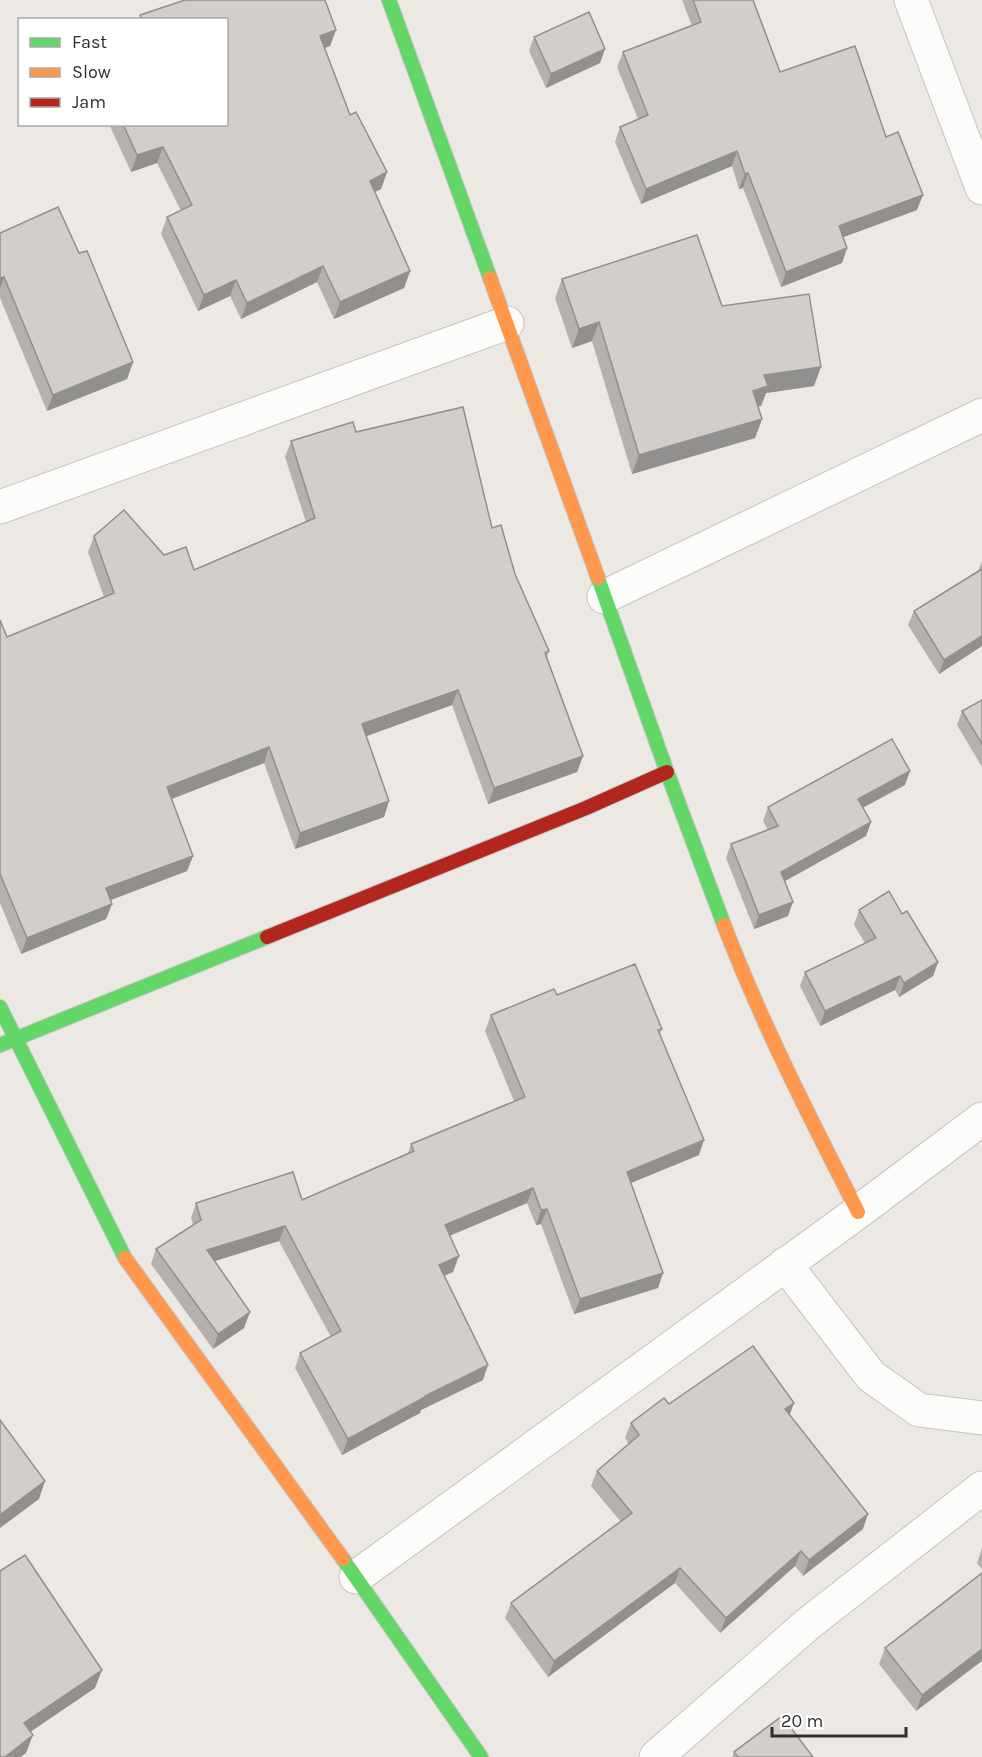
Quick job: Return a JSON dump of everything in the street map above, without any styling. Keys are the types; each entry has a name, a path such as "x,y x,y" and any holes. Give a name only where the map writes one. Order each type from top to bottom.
{"street":[{"path":"389,0 667,772 738,961 791,1081 858,1212"},
{"path":"911,0 982,188"},
{"path":"0,507 507,323"},
{"path":"604,597 982,415"},
{"path":"0,1045 15,1037 575,813 667,772"},
{"path":"0,1007 128,1265 356,1577 481,1757"},
{"path":"356,1577 858,1212 982,1119"},
{"path":"785,1264 871,1377 919,1410 982,1418"},
{"path":"656,1757 809,1623 982,1488"}],"building":[{"path":"185,0 325,0 336,30 320,36 350,115 356,112 387,172 370,181 410,271 340,302 323,266 247,303 236,280 204,295 167,217 192,205 163,147 137,155 124,126 228,126 228,18 141,18 140,15"},
{"path":"693,0 753,0 780,72 855,46 886,137 898,132 923,195 839,226 847,248 786,272 748,173 745,174 737,151 646,189 620,127 648,115 623,52 701,22"},
{"path":"589,12 605,49 551,74 534,37"},
{"path":"58,207 79,253 87,251 133,362 53,395 4,277 0,278 0,233"},
{"path":"697,235 722,306 809,294 821,367 764,375 768,386 753,391 762,419 639,455 599,322 579,329 562,279"},
{"path":"463,407 492,528 501,525 515,574 549,651 545,653 583,756 494,788 458,690 362,724 389,801 300,833 269,747 167,787 193,856 106,888 112,904 27,938 0,874 0,620 7,637 114,593 94,536 124,510 164,555 186,547 194,570 315,518 291,441 353,422 356,432"},
{"path":"982,569 982,636 944,660 914,611"},
{"path":"982,700 982,744 962,711"},
{"path":"892,739 910,771 858,799 871,822 781,872 793,902 759,915 731,844 778,826 768,807"},
{"path":"889,891 902,914 907,911 938,962 904,983 900,976 825,1011 805,972 876,938 859,910"},
{"path":"635,964 662,1029 658,1030 704,1140 627,1172 663,1273 580,1299 547,1209 541,1210 533,1188 445,1225 459,1256 439,1265 488,1365 425,1396 348,1439 300,1353 341,1331 285,1226 207,1250 250,1312 218,1334 156,1249 201,1220 196,1203 293,1172 302,1200 414,1151 411,1144 525,1097 491,1015 554,989 557,995"},
{"path":"753,1346 794,1403 785,1409 868,1514 809,1560 801,1551 726,1618 680,1568 554,1661 511,1603 632,1513 597,1471 639,1435 631,1423 664,1398 669,1404"},
{"path":"0,1420 45,1481 0,1515"},
{"path":"25,1555 102,1670 24,1723 33,1735 5,1757 0,1757 0,1571"},
{"path":"982,1573 982,1649 922,1695 885,1648"},
{"path":"782,1716 813,1757 738,1757 734,1752"}],"traffic: fast":[{"path":"389,0 490,278"},
{"path":"598,578 724,925"},
{"path":"0,1045 267,937"},
{"path":"0,1007 125,1258"},
{"path":"343,1559 481,1757"}],"traffic: slow":[{"path":"490,278 598,578"},
{"path":"724,925 770,1035 858,1212"},
{"path":"125,1258 343,1559"}],"traffic: jam":[{"path":"267,937 586,808 667,772"}]}
